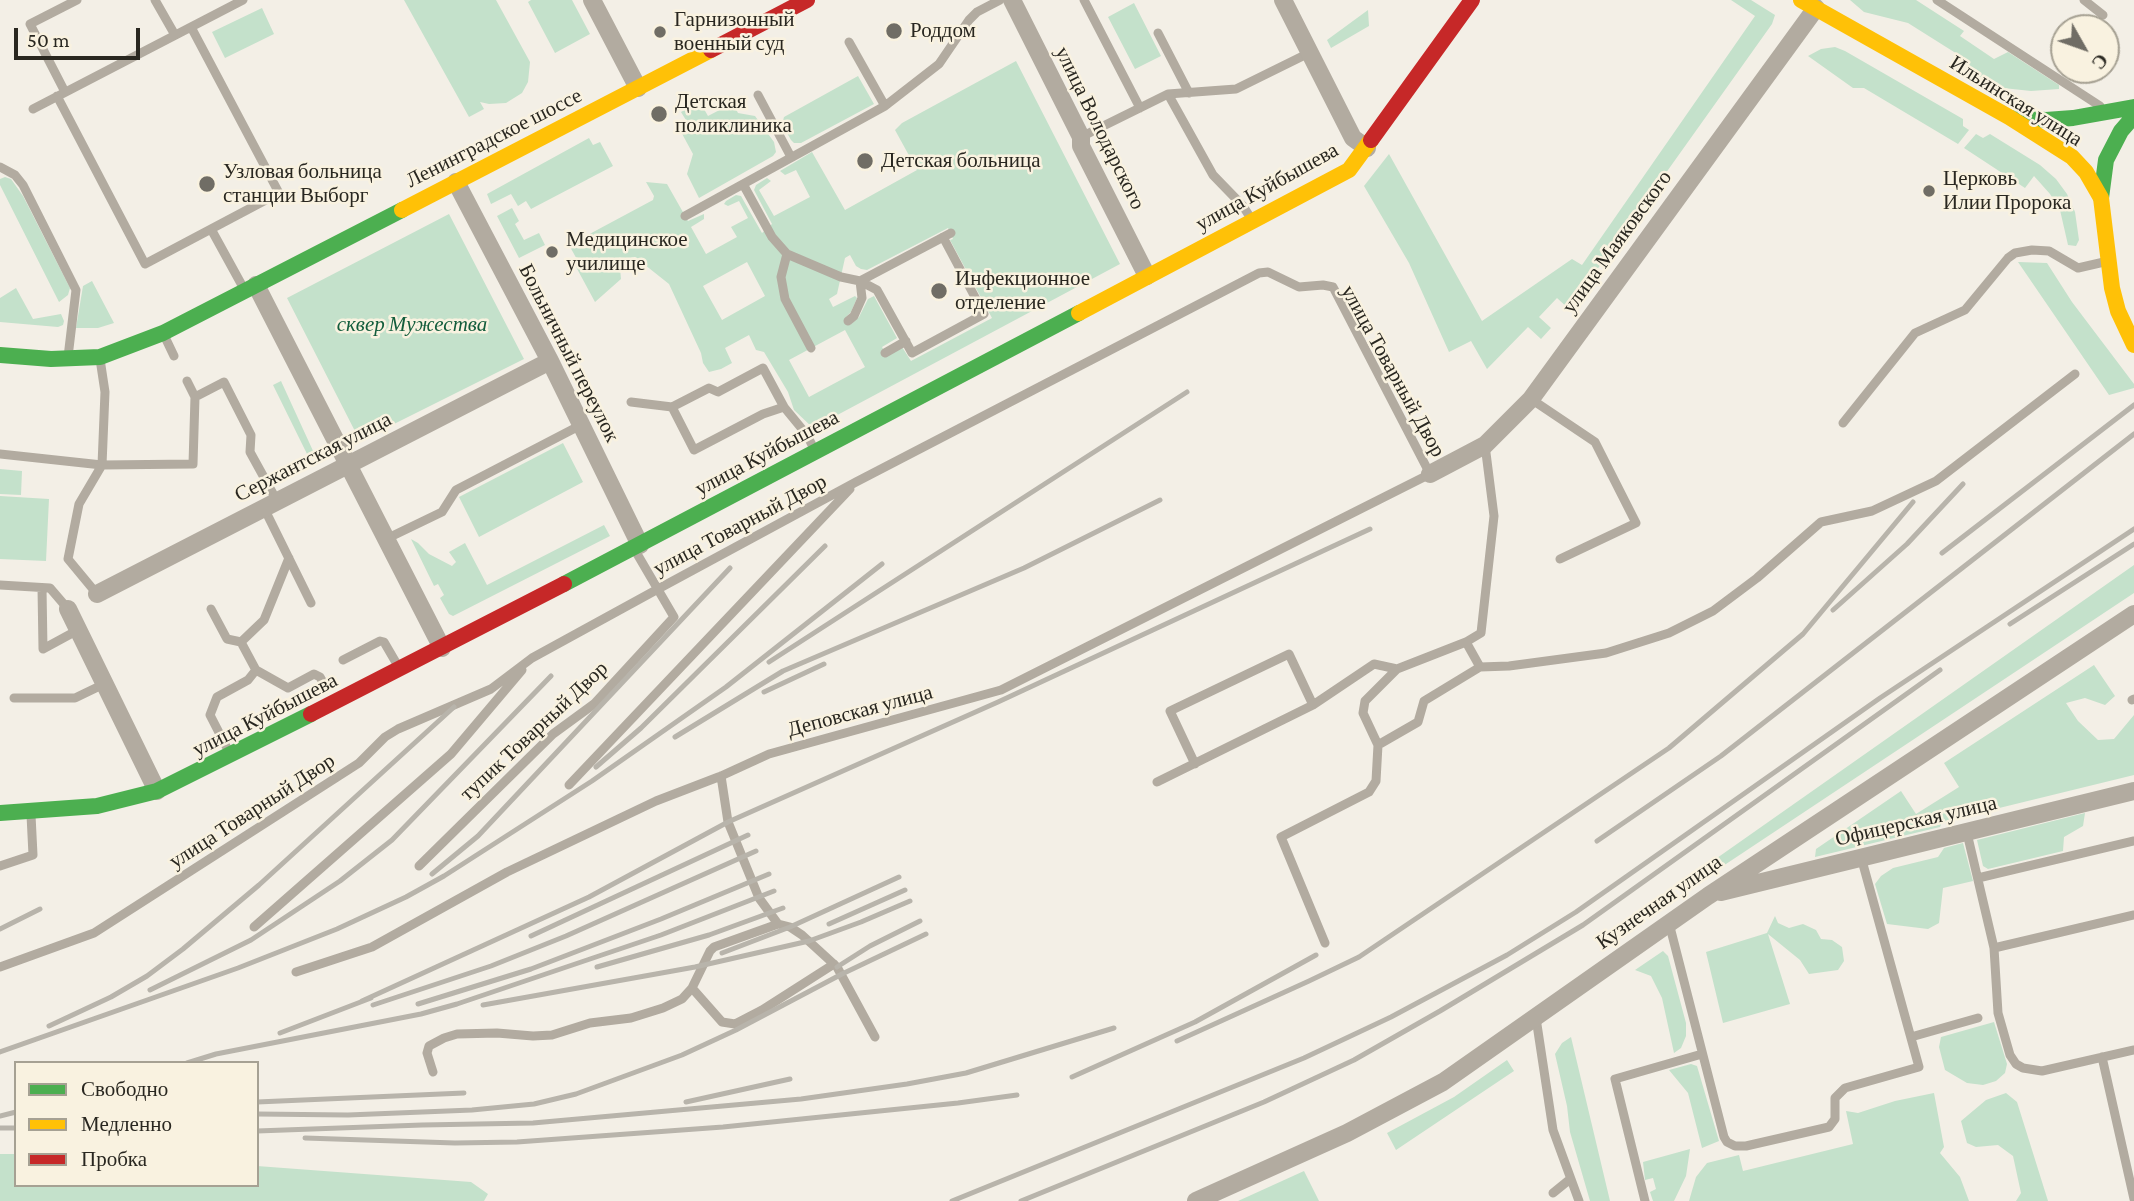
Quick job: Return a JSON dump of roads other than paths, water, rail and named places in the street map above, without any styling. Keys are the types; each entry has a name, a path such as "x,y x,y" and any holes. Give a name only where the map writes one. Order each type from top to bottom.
{"main road":[{"name":"улица Куйбышева","path":"0,813 97,806 157,791 231,756 637,547 1352,168 1472,0"},
{"name":"Ленинградское шоссе","path":"0,355 67,359 100,357 163,333 799,2"},
{"name":"Ильинская улица","path":"1808,4 2010,117 2072,157 2086,172 2101,198 2112,288 2134,345"},
{"path":"2010,117 2046,120 2073,118 2134,107"},
{"path":"2101,198 2106,160 2121,131 2134,116"}],"street":[{"path":"592,0 638,88"},
{"name":"улица Володарского","path":"1012,0 1082,137 1081,146 1147,276"},
{"path":"1283,0 1353,138 1367,148"},
{"name":"улица Маяковского","path":"1430,474 1485,444 1531,399 1808,4"},
{"name":"Больничный переулок","path":"456,182 550,361 637,547"},
{"path":"250,288 348,465 442,648"},
{"name":"Сержантская улица","path":"97,594 550,361"},
{"path":"68,609 157,791"},
{"name":"Кузнечная улица","path":"1196,1201 1397,1109 1443,1082 1708,895 2134,614"},
{"name":"Офицерская улица","path":"1708,895 2134,791"}],"lane":[{"path":"77,0 30,24 61,94 145,264 279,193 191,27"},
{"path":"155,0 175,35"},
{"path":"33,108 191,27 230,3 243,0"},
{"path":"685,216 885,106 939,64 977,12 1000,0"},
{"path":"1084,0 1140,108"},
{"path":"1937,0 2108,112"},
{"path":"2084,0 2102,14"},
{"path":"1158,33 1189,93"},
{"path":"849,42 885,106"},
{"path":"1082,137 1168,94 1236,89 1309,53"},
{"path":"1168,94 1213,175 1243,206 1252,221"},
{"path":"758,95 791,157"},
{"path":"0,167 15,174 23,185 76,290 67,359"},
{"path":"743,184 772,237 787,254 877,290 912,353 984,314 947,235 860,281"},
{"path":"211,229 250,288"},
{"path":"1843,423 1915,333 1965,310 2015,253 2049,251 2078,268 2109,261"},
{"path":"787,254 781,277 785,299 811,348"},
{"name":"улица Товарный Двор","path":"0,967 94,933 359,763 385,737 491,689 532,658 657,589 856,482 1259,273 1268,272 1299,287 1333,287 1430,474"},
{"path":"848,321 854,316 862,299 860,281"},
{"path":"163,333 174,356"},
{"path":"885,353 906,341"},
{"path":"97,594 68,559 79,504 102,465 105,388 100,357"},
{"path":"631,402 672,407 709,388 718,391 763,368 784,407 807,435 815,451"},
{"path":"1378,745 1418,722 1424,701 1479,667 1509,666 1606,653 1669,633 1713,611 1821,523 1872,511 1936,481 2075,374"},
{"path":"0,454 102,465 192,464 195,397 187,381"},
{"path":"195,397 224,382 251,435 250,452 289,558 311,603"},
{"path":"1531,399 1595,442 1636,523 1560,559"},
{"path":"672,407 694,450 763,414 784,407"},
{"path":"386,539 442,512 456,490 581,425"},
{"path":"1325,943 1281,837 1368,792 1376,780 1378,745 1363,713 1365,701 1397,669 1466,642 1481,633 1494,516 1485,444"},
{"name":"Деповская улица","path":"296,972 372,947 507,872 656,801 769,754 1001,691 1430,474"},
{"path":"569,785 856,482"},
{"name":"тупик Товарный Двор","path":"419,866 553,734 594,704 674,617 637,547"},
{"path":"241,642 264,620 289,558"},
{"path":"0,585 50,588 68,609"},
{"path":"43,588 43,649 78,630"},
{"path":"211,609 227,639 241,642 256,670 288,688 314,674 320,677 325,685"},
{"path":"342,660 380,641 384,642 400,670"},
{"path":"1466,642 1479,667"},
{"path":"1195,764 1170,711 1289,654 1313,705"},
{"path":"254,927 451,754 532,658"},
{"path":"1157,782 1313,705 1374,664 1397,669"},
{"path":"231,756 210,715 217,698 248,680 256,670"},
{"path":"14,698 75,698 104,684"},
{"path":"721,776 728,822 735,841 759,898 778,924"},
{"path":"0,866 33,855 31,812"},
{"path":"1967,833 1994,948 1996,999 2010,1055 2016,1063 2023,1068 2042,1071 2134,1050"},
{"path":"1978,878 2134,841"},
{"path":"1669,923 1724,1137 1735,1146 1745,1146 1829,1126 1835,1119 1835,1098 1845,1088 1919,1067 1861,857"},
{"path":"1994,948 2134,915"},
{"path":"433,1072 427,1053 429,1046 457,1034 552,1035 590,1023 631,1018 663,1008 682,999 692,988 714,947 778,924 802,934 834,964 842,974 874,1037"},
{"path":"692,988 722,1022 735,1024 834,964"},
{"path":"1536,1016 1553,1130 1569,1180 1579,1201"},
{"path":"1911,1037 1978,1018"},
{"path":"1645,1201 1615,1079 1702,1054"},
{"path":"2102,1057 2134,1199"},
{"path":"1553,1193 1569,1180"}],"railway":[{"path":"769,662 1187,392"},
{"path":"1942,553 2134,405"},
{"path":"1597,841 1721,756 2134,434"},
{"path":"1833,610 1907,544 1963,484"},
{"path":"675,737 783,671 1024,568 1160,500"},
{"path":"1177,1041 1359,957 1669,748 1803,634 1913,502"},
{"path":"362,1001 589,897 728,822 998,702 1370,529"},
{"path":"952,1201 1304,1058 1391,1017 1507,955 1576,912 1880,698 2134,529"},
{"path":"2010,624 2134,544"},
{"path":"596,767 641,728 825,546"},
{"path":"0,1052 238,968 337,929 444,876 592,781 726,687 882,564"},
{"path":"432,874 478,836 730,568"},
{"path":"764,692 824,664"},
{"path":"1021,1201 1264,1102 1354,1060 1440,1011 1583,925 1940,670"},
{"path":"150,990 251,940 340,881 392,840 551,676"},
{"path":"49,1026 111,997 147,976 183,949 259,885 454,707"},
{"path":"531,936 748,835"},
{"path":"373,1005 491,966 566,936 756,851"},
{"path":"418,1004 531,969 769,874"},
{"path":"722,953 790,927 899,877"},
{"path":"829,924 905,890"},
{"path":"193,1061 216,1054 421,1014 457,1004 661,935 774,891"},
{"path":"483,1005 695,967 809,941 910,901"},
{"path":"597,967 709,935 783,908"},
{"path":"0,929 40,909"},
{"path":"837,967 870,946 920,921"},
{"path":"259,1114 348,1115 472,1110 534,1104 576,1094 682,1055 926,934"},
{"path":"1072,1077 1195,1022 1316,955"},
{"path":"280,1033 371,998"},
{"path":"259,1131 533,1123 801,1099 966,1073 1114,1028"},
{"path":"686,1102 790,1079"},
{"path":"259,1102 464,1093"},
{"path":"305,1138 455,1143 517,1142 723,1127 1017,1095"},
{"path":"0,1116 14,1112"},
{"path":"0,1128 14,1128"}],"place":[{"name":"Роддом","path":"894,31"},
{"name":"Гарнизонный военный суд","path":"660,32"},
{"name":"Детская поликлиника","path":"659,114"},
{"name":"Детская больница","path":"865,161"},
{"name":"Узловая больница станции Выборг","path":"207,184"},
{"name":"Церковь Илии Пророка","path":"1929,191"},
{"name":"Медицинское училище","path":"552,252"},
{"name":"Инфекционное отделение","path":"939,291"}],"park label":[{"name":"сквер Мужества","path":"412,325"}]}
